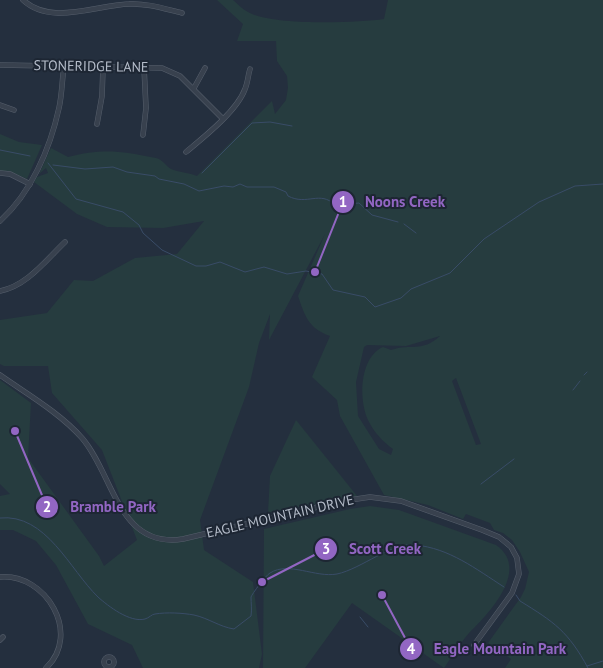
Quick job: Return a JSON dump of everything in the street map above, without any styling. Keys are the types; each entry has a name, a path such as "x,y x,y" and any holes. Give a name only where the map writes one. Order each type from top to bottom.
{"street":[{"path":"23,0 40,10 54,12 74,12 118,2 145,4 182,13"},
{"name":"STONERIDGE LANE","path":"0,65 162,68 180,76 222,118"},
{"path":"0,220 16,206 30,184 52,131 59,108 64,66"},
{"path":"97,124 102,96 103,67"},
{"path":"143,135 146,108 144,67"},
{"path":"194,88 205,68"},
{"path":"186,152 222,118 245,89 250,69"},
{"path":"0,105 14,110"},
{"path":"0,173 10,174 30,184"},
{"path":"0,291 23,282 65,242"},
{"name":"EAGLE MOUNTAIN DRIVE","path":"0,374 78,434 95,456 127,517 140,530 157,538 183,539 343,501 375,497 406,503 499,537 516,554 519,565 518,577 512,593 474,645"},
{"path":"0,577 17,578 32,584 43,594 57,615 61,630 60,642 56,656 46,668"}],"green space":[{"path":"217,0 233,0 246,11 275,20 355,22 384,19 388,0 603,0 603,668 505,668 511,659 488,643 521,597 529,572 512,540 503,533 494,530 490,523 466,514 463,519 428,505 384,495 340,416 337,400 312,377 330,336 317,329 308,321 298,296 325,234 269,340 270,314 259,343 249,387 200,520 204,550 253,582 262,654 259,668 143,668 132,645 88,624 56,565 36,541 13,530 0,530 0,496 10,494 0,484 0,380 31,403 28,458 99,556 104,566 137,540 102,450 52,393 48,366 4,366 0,364 0,320 47,313 74,280 93,281 135,258 177,254 204,221 163,228 107,227 77,214 34,182 37,177 48,173 46,168 39,174 51,148 68,157 91,152 122,152 144,156 158,159 171,169 197,176 272,101 275,114 286,100 287,76 277,61 276,41 237,41 243,24","holes":["440,336 422,346 391,350 383,347 375,352 366,369 362,390 365,411 375,432 393,449 391,455 379,449 358,416 356,382 364,347 367,345 406,346","456,378 481,444 476,445 452,381"]},
{"path":"0,134 19,142 42,145 27,179 9,171 0,171"},
{"path":"296,420 357,496 268,513 270,476"},
{"path":"370,506 399,510 496,545 506,555 509,567 508,579 495,604 466,637 444,668 352,603 305,668 263,668 264,529"}],"waterway":[{"path":"202,173 252,123 270,122 292,126"},
{"path":"0,150 30,156"},
{"path":"48,163 76,199 123,212 139,225 143,233 162,250 196,266 206,266 220,262 245,272 264,267 287,274 306,271 322,274 333,290 365,297 375,307 401,298 411,289 450,273 484,239 539,202 575,186 603,184"},
{"path":"53,165 85,169 113,167 127,172 155,176 159,179 184,184 199,191 224,186 233,187 240,184 247,187 274,187 286,192 288,196 295,199 319,198 335,205 359,203 372,215 398,222"},
{"path":"404,224 416,233"},
{"path":"584,375 587,372"},
{"path":"573,390 580,381"},
{"path":"481,484 514,459"},
{"path":"0,518 16,519 31,524 56,546 98,597 120,613 139,620 160,613 185,614 199,616 234,629 251,616 251,597 270,573 277,570 294,569 320,574 337,574 406,545 427,547 451,555 504,587"},
{"path":"516,595 520,601 542,615 567,636 588,668"},
{"path":"360,617 368,627"},
{"path":"587,666 603,661"}],"place":[{"name":"Noons Creek","path":"315,272"},
{"name":"Bramble Park","path":"15,431"},
{"name":"Scott Creek","path":"262,582"},
{"name":"Eagle Mountain Park","path":"382,595"}]}
